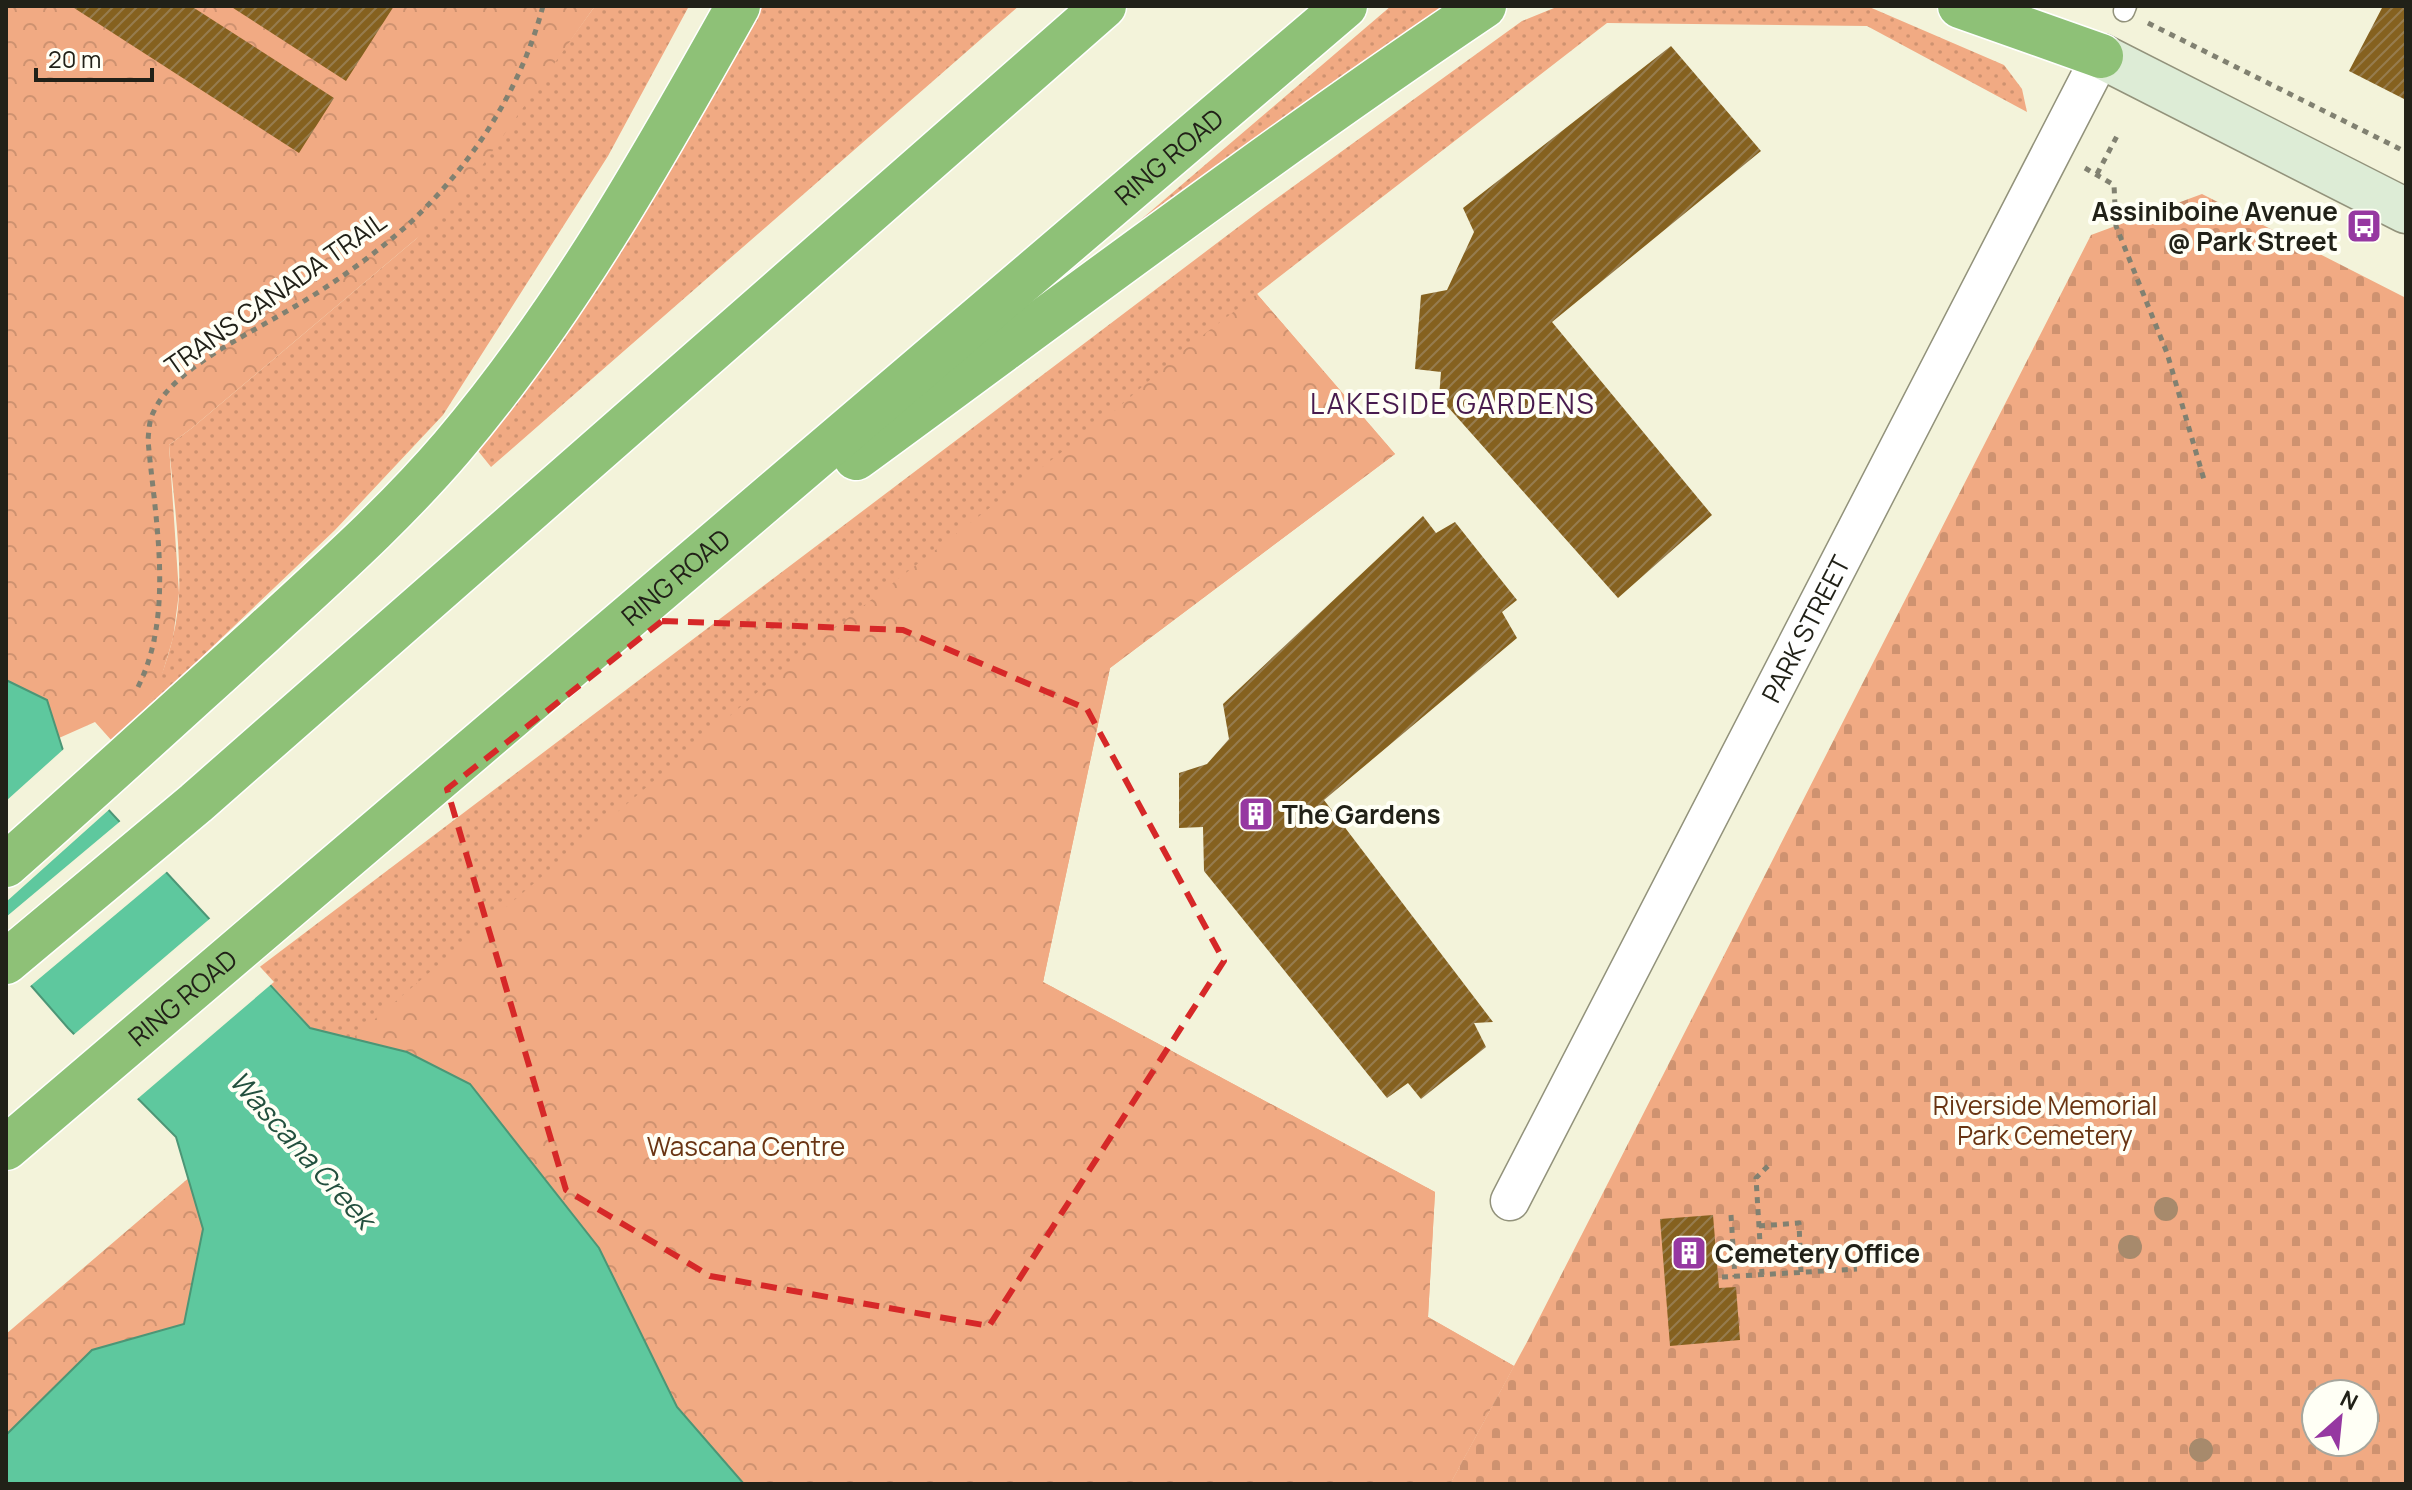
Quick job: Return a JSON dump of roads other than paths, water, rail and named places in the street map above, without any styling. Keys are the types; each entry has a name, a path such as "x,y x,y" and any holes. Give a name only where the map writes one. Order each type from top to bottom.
{"highway":[{"path":"6,865 371,534 452,447 528,348 587,261 657,150 738,6"},
{"path":"6,962 196,803 1104,6"},
{"name":"RING ROAD","path":"6,1148 1345,6"},
{"path":"570,667 1255,166 1484,6"},
{"path":"1960,6 2101,56"},
{"path":"2031,6 2101,56"}],"street":[{"path":"2101,56 2406,211"},
{"name":"PARK STREET","path":"1510,1201 2101,56"}],"water":[{"name":"Wascana Creek","path":"6,680 47,700 68,766 310,1028 407,1052 470,1084 599,1248 677,1407 744,1484 6,1484 6,1435 92,1350 184,1324 203,1229 176,1137 68,1028 6,957"}],"place":[{"name":"Assiniboine Avenue @ Park Street","path":"2364,226"},
{"name":"The Gardens","path":"1256,814"},
{"name":"Cemetery Office","path":"1689,1253"}],"district":[{"name":"LAKESIDE GARDENS","path":"1453,403"}],"park label":[{"name":"Riverside Memorial Park Cemetery","path":"2045,1120"},
{"name":"Wascana Centre","path":"746,1146"}]}
